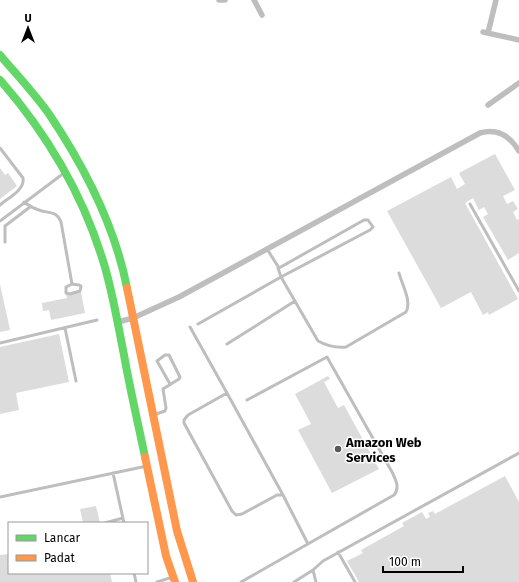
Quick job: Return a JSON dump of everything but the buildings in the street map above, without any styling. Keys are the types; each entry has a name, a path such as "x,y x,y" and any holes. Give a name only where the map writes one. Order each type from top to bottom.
{"street":[{"path":"220,0 225,0"},
{"path":"254,0 262,15"},
{"path":"496,0 485,32 519,40"},
{"path":"0,55 52,119 82,167 104,215 123,268 177,531 193,582"},
{"path":"0,80 39,129 66,172 94,236 112,292 162,540 174,580"},
{"path":"488,105 519,83"},
{"path":"118,322 133,318 179,297 480,133 491,131 506,135 519,151"}],"lane":[{"path":"0,148 24,180 22,186 0,205"},
{"path":"0,220 66,172"},
{"path":"24,202 30,207 44,212 52,212 59,217 72,284"},
{"path":"470,204 519,291"},
{"path":"5,242 5,226 30,207"},
{"path":"198,324 373,227 370,221 364,220 278,268"},
{"path":"267,249 278,268 281,277 318,341 325,345 335,347 346,347 406,312 408,301 399,273"},
{"path":"72,284 79,284 81,286 80,291 70,294 66,293 66,287 72,284"},
{"path":"227,344 295,301"},
{"path":"0,343 98,320"},
{"path":"65,328 76,381"},
{"path":"190,328 283,495 308,544"},
{"path":"153,415 166,410 163,391 165,387 180,379 169,355 165,355 157,361 170,384"},
{"path":"241,582 394,495 397,487 396,480 326,357 247,400"},
{"path":"227,393 188,416 184,420 184,423 232,511 236,515 242,514 277,495 283,495"},
{"path":"294,582 338,552 519,453"},
{"path":"0,497 147,466"},
{"path":"113,473 124,522"},
{"path":"109,522 123,518"},
{"path":"338,552 355,582"},
{"path":"313,570 316,582"},
{"path":"157,582 174,580"}],"traffic: fast":[{"path":"0,55 49,114 86,176 97,197 115,242 127,288"},
{"path":"0,80 34,122 62,166 86,213 104,264 113,298 145,457"}],"traffic: slow":[{"path":"127,288 177,531 193,582"},
{"path":"145,457 166,556 175,582"}],"place":[{"name":"Amazon Web Services","path":"338,449"}]}
